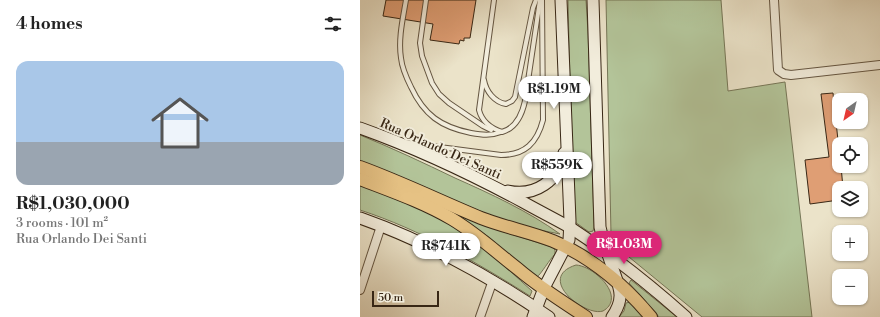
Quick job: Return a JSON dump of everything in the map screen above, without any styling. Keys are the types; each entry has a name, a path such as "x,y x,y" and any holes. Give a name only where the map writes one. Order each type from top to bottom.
{"main road":[{"path":"534,312 544,288 570,238 561,0"},
{"path":"594,0 600,226 619,284 620,292 619,305 612,317"},
{"name":"Rua Orlando Dei Santi","path":"360,128 392,140 499,189 570,228 608,254 666,299 686,317"},
{"path":"499,189 519,194 545,185 560,167 567,143"},
{"path":"360,167 497,224 543,238 566,248 596,266 619,284 630,293 651,317"},
{"path":"360,179 395,192 434,209 452,219 487,242 518,269 586,317"},
{"path":"360,218 454,258 493,280 534,312 550,317"}],"street":[{"path":"774,0 778,70 784,74 791,75 880,65"},
{"path":"360,290 381,226"},
{"path":"480,317 493,280"}],"lane":[{"path":"406,0 400,39 401,58 406,76 419,101 425,110 444,125 488,135 502,132 514,125 523,111 526,102 541,0"},
{"path":"426,0 420,43 422,56 432,83 439,94 449,103 483,126 494,131 502,132"},
{"path":"494,0 479,110 480,115 487,125 502,132"},
{"path":"484,78 487,89 497,101 506,104 512,101 515,97 533,8 536,0"},
{"path":"392,140 501,156 512,156 529,146 540,130 543,120 541,0"}],"green space":[{"path":"568,0 586,0 594,227 593,231 589,232 575,222 572,169"},
{"path":"606,0 721,0 728,91 785,82 812,317 702,317 629,257 614,241 611,234"},
{"path":"360,135 496,197 522,210 560,234 524,227 497,218 360,162"},
{"path":"360,183 425,210 448,222 473,240 509,270 532,291 530,296 448,248 405,227 360,210"},
{"path":"461,215 495,229 552,247 555,250 555,254 537,277 490,238 460,217"},
{"path":"576,265 583,267 599,276 610,291 611,298 609,305 603,311 595,311 576,303 567,295 562,287 560,279 565,271"},
{"path":"631,280 677,317 659,317 629,283"},
{"path":"630,302 643,317 619,317 624,311 626,303"}],"building":[{"path":"386,0 476,0 470,38 464,38 464,41 460,40 459,44 430,40 433,24 383,16"},
{"path":"832,93 832,129 837,129 838,137 832,137 832,173 842,173 842,181 832,181 832,201 810,204 805,160 829,157 821,94"}]}
